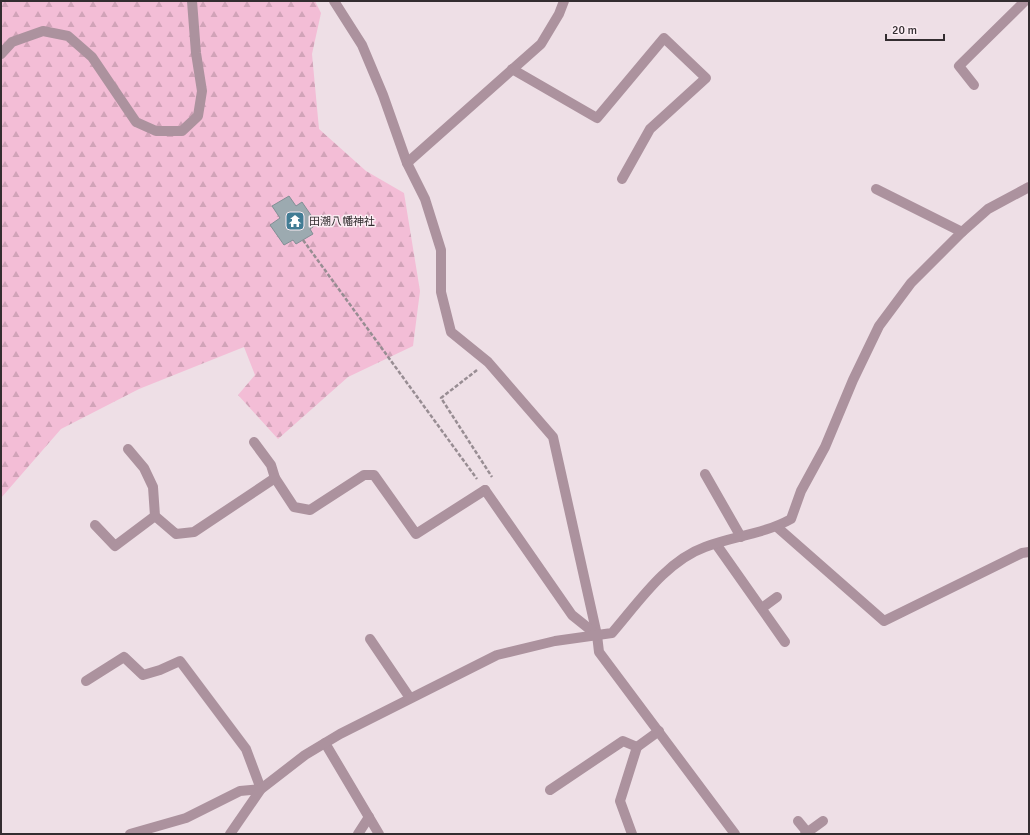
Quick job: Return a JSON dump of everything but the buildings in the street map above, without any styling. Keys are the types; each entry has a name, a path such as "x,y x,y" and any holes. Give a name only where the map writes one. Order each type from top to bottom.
{"street":[{"path":"1,54 12,42 43,30 68,36 92,57 136,122 156,132 182,131 198,116 202,91 196,53 192,1"},
{"path":"334,1 362,45 383,95 407,163 426,199 441,250 441,292 450,332 488,362 552,437 597,635 599,652 736,834"},
{"path":"407,163 541,44 559,14 564,1"},
{"path":"974,85 959,66 1025,1"},
{"path":"512,69 596,118 664,38 706,78 650,129 622,179"},
{"path":"230,834 261,789 305,755 325,743 410,698 497,655 555,641 612,633 657,581 679,561 704,547 777,527 791,519 801,491 825,447 853,380 879,326 911,282 962,232 988,210 1029,187"},
{"path":"876,190 962,232"},
{"path":"254,442 271,465 275,478 294,507 310,510 364,475 374,475 416,534 485,490 572,615 597,635"},
{"path":"128,449 144,468 153,487 155,516 176,534 194,532 275,478"},
{"path":"705,474 742,537"},
{"path":"95,525 115,546 155,516"},
{"path":"777,527 884,620 1029,552"},
{"path":"716,544 785,642"},
{"path":"762,608 777,597"},
{"path":"370,639 410,698"},
{"path":"86,681 124,657 142,675 160,670 180,661 246,749 261,789"},
{"path":"632,834 620,801 637,747 659,731"},
{"path":"550,790 623,741 637,747"},
{"path":"325,743 380,834"},
{"path":"130,834 186,818 240,791 261,789"},
{"path":"358,834 369,817"},
{"path":"798,820 806,833 823,821"}],"path":[{"path":"303,240 485,490 495,482 441,398 488,362"}],"green space":[{"path":"1,1 315,1 321,13 312,54 319,129 366,171 404,193 420,291 413,346 348,377 278,439 238,395 255,375 244,347 139,389 61,429 1,498"}],"place":[{"name":"田潮八幡神社","path":"295,221"}]}
